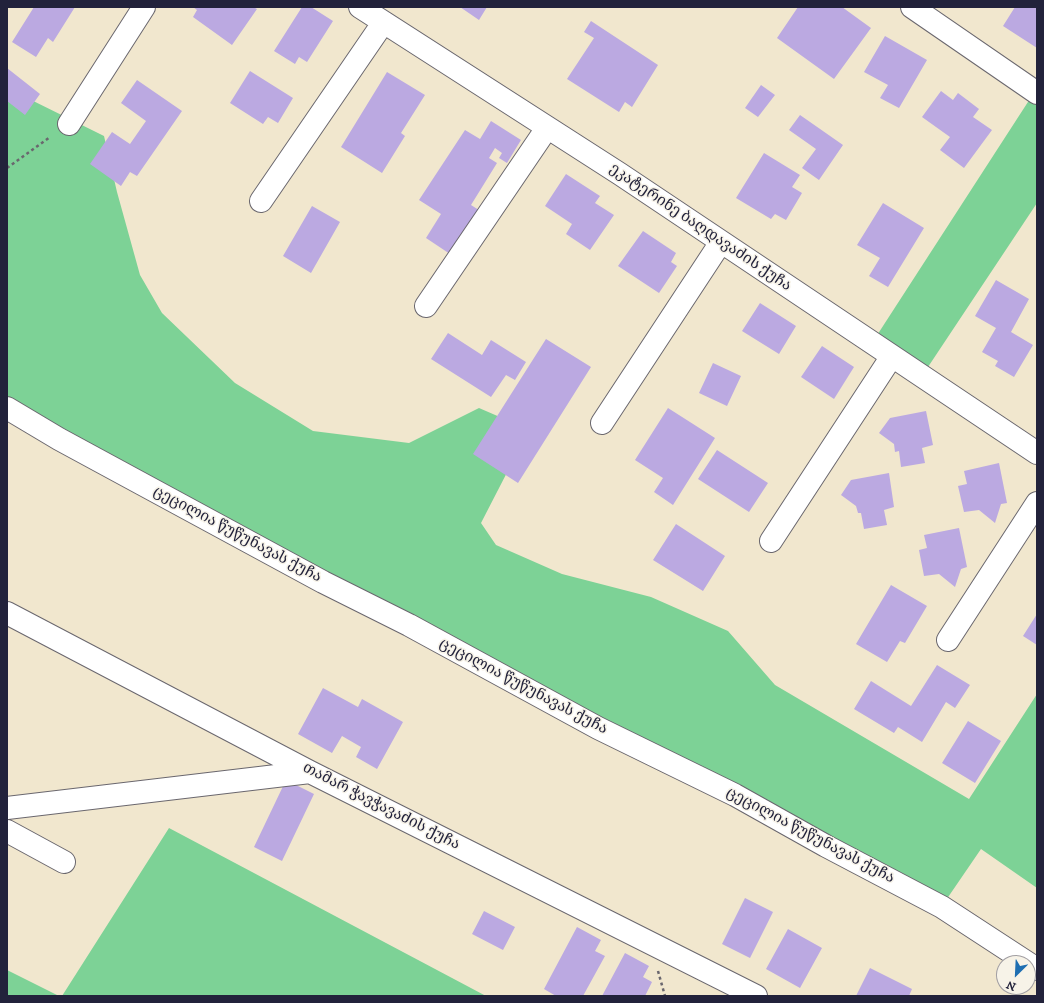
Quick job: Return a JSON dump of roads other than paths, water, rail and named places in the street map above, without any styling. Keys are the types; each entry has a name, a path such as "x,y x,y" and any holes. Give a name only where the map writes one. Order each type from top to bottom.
{"street":[{"path":"69,124 144,7"},
{"name":"ეკატერინე ბაღდავაძის ქუჩა","path":"360,7 721,242 1037,454"},
{"path":"912,7 1037,93"},
{"path":"261,201 383,23"},
{"path":"426,306 547,128"},
{"path":"602,423 721,242"},
{"path":"771,541 892,356"},
{"name":"ცეცილია წუწუნავას ქუჩა","path":"7,408 59,439 324,582 409,625 598,728 735,795 826,846 942,906 1037,969"},
{"path":"948,640 1037,503"},
{"name":"თამარ ჭავჭავაძის ქუჩა","path":"7,613 310,772 756,996"},
{"path":"7,808 310,772"},
{"path":"7,831 64,862"}]}
